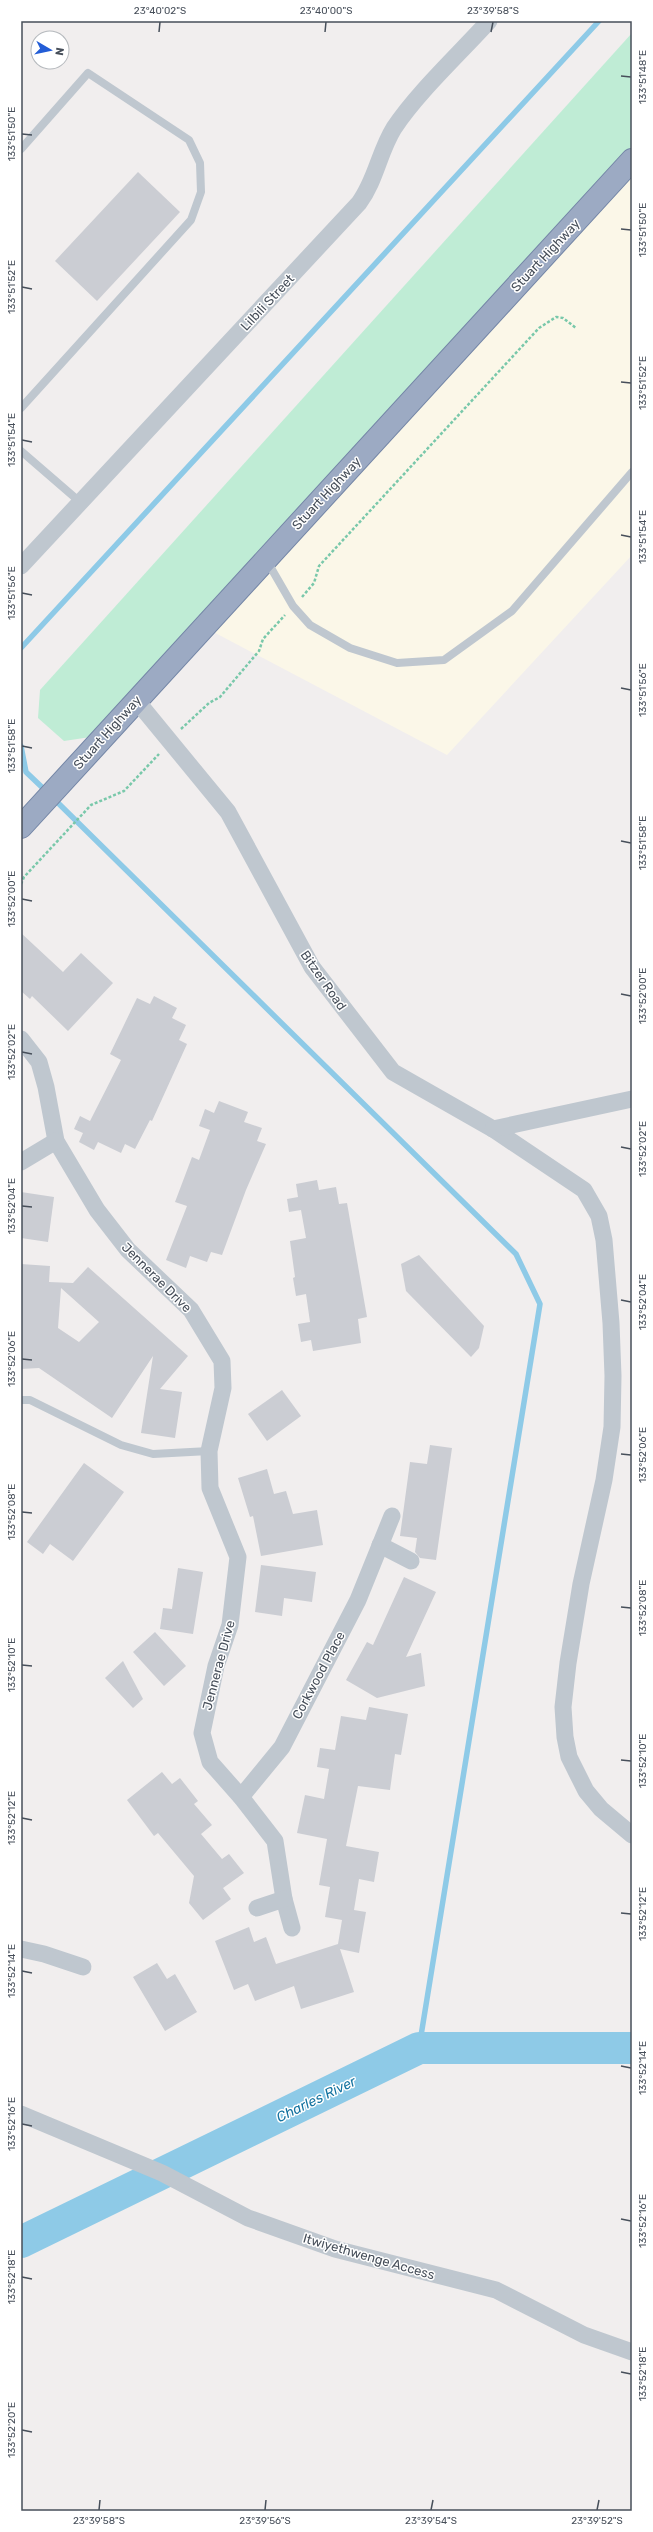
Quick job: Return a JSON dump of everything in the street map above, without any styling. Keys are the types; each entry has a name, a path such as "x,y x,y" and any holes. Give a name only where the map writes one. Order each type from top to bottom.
{"highway":[{"name":"Stuart Highway","path":"27,821 136,700 632,160"}],"street":[{"name":"Lilbili Street","path":"21,566 359,203 367,192 386,144 398,122 489,21"},
{"name":"Bitzer Road","path":"136,700 228,812 312,967 393,1072 493,1129 584,1190 599,1216 604,1240 613,1376 612,1427 604,1480 581,1584 568,1662 563,1707 564,1737 569,1758 586,1791 607,1814 632,1835"},
{"name":"Jennerae Drive","path":"21,1040 39,1062 46,1087 56,1141 98,1210 123,1244 191,1310 222,1361 222,1388 209,1451 210,1488 238,1557 230,1625 216,1666 202,1733 210,1762 242,1797 276,1841 284,1899 292,1928"},
{"path":"493,1129 632,1099"},
{"path":"21,1162 56,1141"},
{"name":"Corkwood Place","path":"242,1797 282,1747 358,1600 392,1516"},
{"path":"380,1545 411,1561"},
{"path":"257,1908 284,1899"},
{"path":"21,1949 44,1954 83,1967"},
{"name":"Itwiyethwenge Access","path":"21,2114 162,2173 248,2218 335,2249 496,2290 584,2335 632,2352"}],"lane":[{"path":"21,149 88,74 189,140 200,163 201,192 191,220 21,408"},
{"path":"21,451 80,502"},
{"path":"266,559 293,606 310,625 350,648 398,663 444,660 512,611 632,472"},
{"path":"21,1400 30,1400 121,1444 153,1454 209,1451"}],"path":[{"path":"21,884 24,878 91,805 124,791 191,718 209,703 220,697 259,651 263,639 314,583 320,566 539,328 556,317 563,318 576,328"}],"shaded area":[{"path":"632,160 632,555 447,755 204,627"}],"green space":[{"path":"632,33 632,160 104,735 64,741 38,718 40,690"}],"building":[{"path":"138,172 180,212 97,301 55,261"},
{"path":"21,933 63,972 81,953 113,983 68,1031 32,996 30,999 21,991"},
{"path":"154,996 177,1008 172,1018 186,1025 179,1040 187,1044 152,1121 150,1120 135,1149 125,1144 121,1153 98,1142 94,1150 79,1142 83,1133 74,1129 80,1116 90,1121 121,1060 110,1054 137,998 150,1004"},
{"path":"219,1101 248,1112 244,1122 262,1128 257,1141 266,1144 246,1190 222,1255 211,1252 207,1262 190,1256 186,1268 166,1260 187,1206 175,1202 192,1157 199,1160 210,1130 199,1126 205,1109 214,1113"},
{"path":"317,1180 319,1190 336,1187 339,1204 347,1203 367,1317 358,1319 361,1343 313,1351 311,1340 301,1342 298,1324 310,1322 306,1294 296,1296 290,1241 306,1238 301,1210 289,1212 287,1199 298,1197 296,1184"},
{"path":"21,1192 54,1197 48,1242 21,1238"},
{"path":"419,1255 484,1326 479,1348 471,1357 406,1291 401,1264"},
{"path":"21,1264 50,1266 49,1282 73,1283 88,1267 188,1356 160,1389 182,1392 175,1438 141,1433 153,1356 112,1418 39,1368 21,1369","holes":["61,1288 99,1322 79,1342 58,1328"]},
{"path":"282,1390 301,1416 267,1441 248,1414"},
{"path":"430,1445 452,1448 436,1560 420,1558 415,1552 417,1538 400,1536 410,1462 427,1464"},
{"path":"84,1463 124,1492 73,1561 50,1544 43,1554 27,1542"},
{"path":"267,1469 274,1494 286,1491 293,1514 317,1510 323,1545 261,1556 253,1516 250,1517 238,1478"},
{"path":"261,1565 316,1572 312,1602 284,1598 282,1616 255,1612"},
{"path":"178,1568 203,1572 193,1634 160,1629 163,1608 172,1609"},
{"path":"404,1577 436,1592 406,1657 421,1653 425,1686 377,1698 346,1680 367,1642 373,1645"},
{"path":"155,1632 186,1666 164,1686 133,1652"},
{"path":"123,1661 143,1699 133,1708 105,1678"},
{"path":"369,1707 408,1714 401,1755 395,1754 390,1790 358,1786 346,1846 379,1852 374,1882 359,1879 354,1910 366,1912 359,1953 340,1949 354,1992 301,2009 294,1986 255,2001 248,1984 234,1990 215,1941 249,1927 254,1942 266,1937 276,1964 338,1944 342,1920 325,1917 330,1887 319,1885 327,1839 297,1833 305,1795 324,1799 329,1769 317,1767 320,1748 335,1750 341,1716 366,1720"},
{"path":"162,1772 172,1784 180,1778 198,1801 194,1804 212,1825 201,1834 222,1859 229,1854 244,1873 223,1888 231,1899 203,1920 189,1903 194,1876 158,1833 154,1836 127,1800"},
{"path":"157,1963 167,1979 175,1974 197,2012 165,2031 133,1977"}],"waterway":[{"path":"21,648 599,21"},
{"path":"21,746 26,772 47,792"},
{"path":"53,798 516,1254 540,1304 419,2048"},
{"name":"Charles River","path":"21,2242 419,2048 632,2048"}]}
